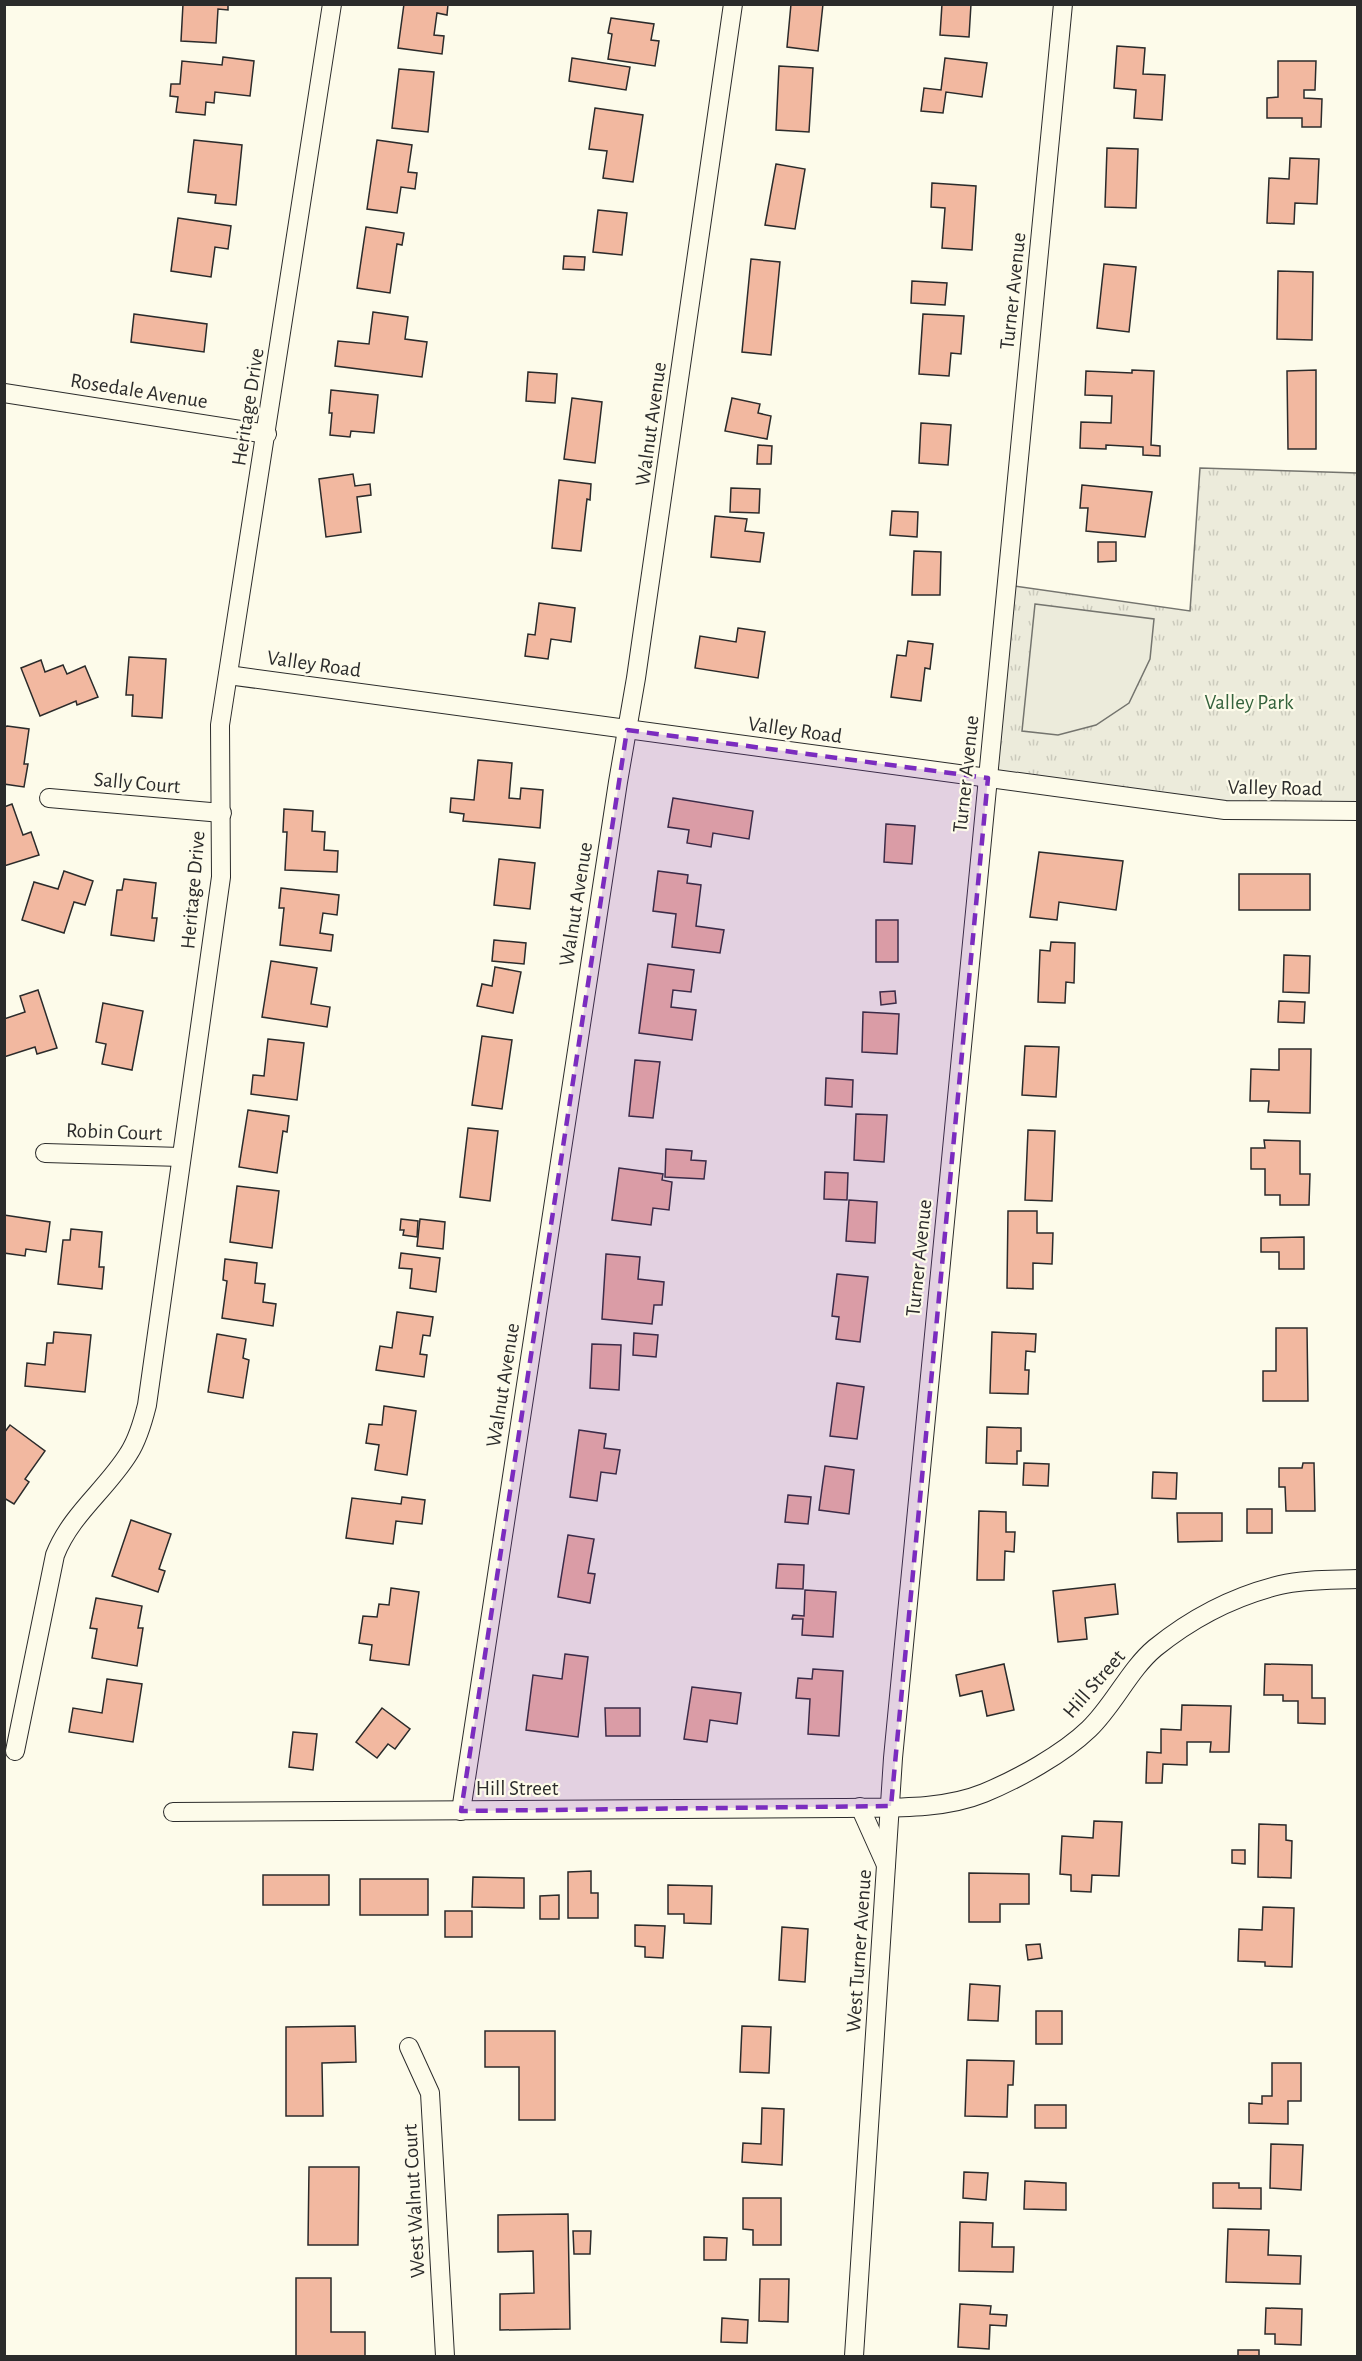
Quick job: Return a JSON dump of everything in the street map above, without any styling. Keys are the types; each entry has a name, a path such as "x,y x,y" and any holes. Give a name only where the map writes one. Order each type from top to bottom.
{"street":[{"name":"Heritage Drive","path":"15,1750 55,1555 69,1527 130,1452 144,1419 221,877 220,725 332,4"},
{"name":"Walnut Avenue","path":"461,1811 627,730 699,250 733,4"},
{"name":"Turner Avenue","path":"913,1549 1063,4"},
{"name":"Rosedale Avenue","path":"4,393 267,434"},
{"name":"Valley Road","path":"228,675 1225,810 1358,812"},
{"name":"Sally Court","path":"49,798 222,813"},
{"name":"Robin Court","path":"45,1153 181,1157"},
{"name":"West Turner Avenue","path":"854,2356 893,1758 913,1549"},
{"name":"Hill Street","path":"173,1812 860,1807 939,1804 958,1801 983,1794 1036,1768 1089,1729 1154,1649 1200,1617 1227,1602 1281,1584 1358,1579"},
{"path":"860,1807 887,1867"},
{"name":"West Walnut Court","path":"409,2048 430,2092 445,2356"}],"highlighted area":[{"path":"627,730 988,778 891,1806 461,1811"}],"green space":[{"name":"Valley Park","path":"1200,468 1357,473 1357,811 1336,812 988,778 1007,585 1190,611"},
{"path":"1035,604 1154,619 1150,659 1129,703 1096,725 1058,735 1022,731"}],"building":[{"path":"183,4 228,4 228,10 218,9 216,43 181,41"},
{"path":"404,4 448,4 447,15 437,13 434,35 444,36 442,54 398,48"},
{"path":"791,4 823,4 818,51 787,47"},
{"path":"942,4 971,4 969,37 940,35"},
{"path":"611,18 654,24 651,40 659,41 655,66 608,59 612,34 608,33"},
{"path":"1117,46 1145,48 1143,74 1165,75 1162,120 1134,118 1136,90 1114,88"},
{"path":"223,57 254,61 250,96 215,92 214,103 206,102 205,115 176,112 178,97 170,96 171,84 180,84 182,61 222,65"},
{"path":"572,58 630,67 626,90 569,81"},
{"path":"945,58 987,63 982,97 946,92 943,113 921,111 924,88 941,90"},
{"path":"1278,61 1316,61 1315,90 1304,90 1304,98 1322,99 1321,127 1302,127 1302,118 1267,118 1267,98 1278,97"},
{"path":"779,66 813,68 809,132 776,130"},
{"path":"399,69 434,72 428,132 392,128"},
{"path":"595,108 643,115 633,182 603,178 607,151 589,149"},
{"path":"194,140 242,145 236,205 215,203 216,195 188,192"},
{"path":"377,140 412,145 408,172 417,173 415,189 401,187 397,213 367,209"},
{"path":"1107,148 1138,149 1136,208 1105,207"},
{"path":"1290,158 1319,159 1317,204 1295,203 1294,224 1267,223 1269,178 1289,179"},
{"path":"776,164 805,169 795,229 765,225"},
{"path":"932,183 976,186 972,250 942,248 945,208 931,207"},
{"path":"598,210 627,213 622,255 593,252"},
{"path":"178,218 231,226 228,249 215,247 211,277 171,271"},
{"path":"366,227 404,233 402,245 397,244 390,293 357,288"},
{"path":"564,256 585,257 584,270 563,269"},
{"path":"751,259 780,262 771,355 742,352"},
{"path":"1104,264 1136,267 1129,332 1097,328"},
{"path":"1278,271 1313,272 1312,340 1277,339"},
{"path":"912,281 947,283 945,305 911,303"},
{"path":"373,312 408,317 405,339 427,342 422,377 335,366 338,341 369,344"},
{"path":"134,314 207,324 204,352 131,342"},
{"path":"923,314 964,316 961,354 951,353 949,376 919,374"},
{"path":"1132,370 1154,371 1151,445 1160,446 1160,456 1143,455 1143,447 1106,445 1106,449 1080,448 1081,422 1111,423 1112,396 1085,395 1086,371 1132,373"},
{"path":"1316,370 1316,449 1288,449 1287,371"},
{"path":"528,372 557,374 555,403 526,401"},
{"path":"331,390 378,395 374,433 351,431 350,437 330,435"},
{"path":"572,398 602,402 595,463 564,459"},
{"path":"732,398 760,404 758,413 771,416 767,439 725,431"},
{"path":"921,423 951,425 948,465 919,463"},
{"path":"758,445 772,446 771,464 757,464"},
{"path":"353,474 355,486 370,484 371,495 357,497 361,532 326,537 319,479"},
{"path":"559,480 591,484 581,551 552,548"},
{"path":"1082,485 1152,492 1145,537 1086,531 1088,508 1080,508"},
{"path":"731,488 760,489 759,513 730,512"},
{"path":"892,511 918,512 917,537 890,535"},
{"path":"715,516 747,519 745,531 764,533 760,562 711,557"},
{"path":"1098,542 1116,542 1116,561 1098,562"},
{"path":"914,551 941,552 940,595 912,595"},
{"path":"539,603 575,608 571,642 551,639 548,659 525,656 528,634 535,635"},
{"path":"738,628 765,632 758,678 695,668 700,636 736,642"},
{"path":"908,641 933,644 930,669 925,668 921,701 891,697 897,655 906,656"},
{"path":"129,657 166,659 162,718 132,716 133,695 126,695"},
{"path":"41,660 45,672 63,665 67,674 85,666 98,697 77,705 76,701 40,716 21,668"},
{"path":"7,726 29,729 24,764 28,764 24,787 4,784 4,728"},
{"path":"478,760 512,763 509,798 520,799 521,788 543,790 540,828 463,821 464,814 450,812 451,798 474,800"},
{"path":"673,798 753,811 749,839 713,833 711,847 687,843 689,830 668,827"},
{"path":"12,804 23,835 31,832 39,855 4,866 4,807"},
{"path":"284,809 313,811 312,831 325,832 324,850 338,851 337,872 285,870 287,832 283,832"},
{"path":"886,824 915,826 912,864 884,862"},
{"path":"1039,852 1123,861 1116,910 1059,902 1057,920 1030,917"},
{"path":"499,859 535,863 530,909 494,905"},
{"path":"64,871 93,881 85,905 74,902 64,933 22,920 34,882 58,889"},
{"path":"658,871 688,875 687,883 701,885 696,926 724,930 720,953 672,947 676,914 653,911"},
{"path":"1239,874 1310,874 1310,910 1239,910"},
{"path":"124,879 156,883 152,918 157,918 154,941 111,935 117,890 122,890"},
{"path":"281,888 339,895 337,915 323,913 320,933 333,935 331,951 280,945 284,908 279,908"},
{"path":"876,920 898,920 898,962 876,962"},
{"path":"494,940 526,943 524,964 492,961"},
{"path":"1051,942 1075,943 1074,983 1066,982 1065,1003 1038,1002 1040,950 1050,951"},
{"path":"1284,955 1310,956 1309,993 1283,992"},
{"path":"271,961 317,968 311,1004 330,1007 327,1027 262,1017"},
{"path":"648,964 694,970 691,992 673,990 671,1007 696,1010 692,1040 639,1033"},
{"path":"495,967 521,972 513,1013 477,1006 482,984 492,986"},
{"path":"38,990 57,1048 37,1054 35,1047 4,1057 4,1019 25,1012 20,996"},
{"path":"895,991 896,1003 881,1005 880,992"},
{"path":"1279,1001 1305,1002 1304,1023 1278,1022"},
{"path":"103,1003 143,1011 132,1070 102,1064 106,1044 96,1042"},
{"path":"863,1012 899,1014 897,1054 862,1052"},
{"path":"482,1036 512,1040 502,1109 472,1105"},
{"path":"268,1039 304,1043 297,1100 251,1094 253,1075 264,1076"},
{"path":"1025,1046 1059,1047 1056,1097 1022,1095"},
{"path":"1279,1049 1311,1049 1310,1113 1268,1112 1269,1101 1250,1101 1251,1069 1279,1070"},
{"path":"635,1060 660,1062 653,1118 629,1116"},
{"path":"826,1078 853,1080 852,1107 825,1105"},
{"path":"248,1110 289,1116 287,1132 283,1131 277,1173 239,1167"},
{"path":"856,1114 887,1115 884,1162 854,1160"},
{"path":"468,1128 498,1131 490,1201 460,1197"},
{"path":"1028,1130 1055,1131 1052,1201 1025,1200"},
{"path":"1264,1140 1300,1141 1300,1174 1310,1174 1309,1205 1280,1205 1280,1195 1265,1195 1265,1169 1251,1169 1251,1148 1265,1148"},
{"path":"666,1149 692,1151 691,1160 706,1161 704,1179 665,1177"},
{"path":"619,1168 663,1174 662,1180 672,1182 669,1210 653,1208 651,1225 612,1220"},
{"path":"825,1172 848,1173 847,1200 824,1199"},
{"path":"237,1186 279,1191 272,1248 230,1242"},
{"path":"849,1200 877,1202 875,1243 846,1241"},
{"path":"1008,1211 1037,1211 1037,1233 1053,1233 1052,1264 1033,1263 1033,1289 1007,1288"},
{"path":"4,1215 50,1222 46,1252 26,1249 25,1256 4,1253"},
{"path":"401,1219 418,1221 417,1237 403,1235 404,1230 400,1230"},
{"path":"420,1219 445,1222 443,1249 417,1246"},
{"path":"71,1229 102,1232 99,1267 104,1267 102,1289 58,1284 63,1240 70,1240"},
{"path":"1304,1237 1304,1269 1279,1269 1279,1252 1261,1252 1261,1238"},
{"path":"401,1253 440,1258 436,1292 410,1288 412,1269 399,1268"},
{"path":"606,1254 640,1257 638,1279 664,1282 662,1305 654,1305 652,1324 602,1319"},
{"path":"225,1259 257,1263 255,1283 265,1284 263,1302 276,1304 273,1326 222,1318 227,1281 223,1280"},
{"path":"837,1274 868,1277 860,1342 836,1339 839,1317 832,1316"},
{"path":"397,1312 433,1317 430,1336 423,1335 420,1354 427,1355 424,1377 376,1370 380,1346 392,1348"},
{"path":"1276,1328 1307,1328 1308,1401 1263,1401 1263,1371 1276,1371"},
{"path":"54,1332 91,1335 85,1392 25,1386 27,1363 45,1365 47,1343 53,1343"},
{"path":"992,1332 1036,1334 1035,1352 1026,1351 1025,1370 1029,1370 1028,1394 990,1393"},
{"path":"634,1333 658,1335 656,1357 633,1355"},
{"path":"217,1334 246,1339 243,1358 249,1360 243,1398 208,1392"},
{"path":"592,1344 621,1345 619,1390 590,1388"},
{"path":"837,1383 864,1387 857,1439 830,1436"},
{"path":"384,1406 416,1411 407,1475 375,1470 379,1445 366,1443 369,1424 382,1425"},
{"path":"10,1425 45,1451 25,1479 29,1482 14,1504 4,1498 4,1433"},
{"path":"987,1427 1021,1428 1021,1451 1017,1451 1017,1464 986,1463"},
{"path":"579,1430 606,1434 604,1448 620,1450 616,1474 601,1472 597,1501 570,1497"},
{"path":"1024,1463 1049,1464 1048,1486 1023,1485"},
{"path":"1303,1463 1314,1463 1315,1511 1286,1511 1285,1487 1279,1487 1279,1468 1302,1468"},
{"path":"825,1466 854,1470 849,1514 819,1510"},
{"path":"1153,1472 1177,1473 1176,1499 1152,1498"},
{"path":"788,1495 811,1497 808,1524 785,1522"},
{"path":"402,1497 425,1500 422,1524 396,1521 393,1544 346,1538 352,1498 401,1504"},
{"path":"1247,1509 1272,1509 1272,1533 1247,1533"},
{"path":"979,1511 1006,1512 1006,1532 1015,1532 1014,1552 1005,1551 1004,1580 977,1580"},
{"path":"1177,1513 1222,1513 1222,1541 1178,1542"},
{"path":"131,1520 171,1534 159,1569 165,1571 158,1592 112,1576"},
{"path":"568,1535 594,1539 588,1573 595,1574 590,1603 558,1597"},
{"path":"778,1564 804,1565 803,1589 776,1588"},
{"path":"1115,1584 1118,1614 1085,1618 1087,1639 1058,1642 1053,1591"},
{"path":"391,1588 419,1592 409,1665 370,1660 372,1645 359,1643 363,1616 377,1617 379,1604 389,1605"},
{"path":"805,1590 836,1592 833,1637 802,1635 803,1619 792,1619 793,1615 804,1616"},
{"path":"96,1598 142,1606 138,1628 143,1628 137,1666 92,1658 97,1629 90,1628"},
{"path":"565,1654 588,1657 578,1737 526,1730 533,1675 562,1679"},
{"path":"1004,1664 1014,1710 987,1716 982,1691 960,1696 956,1675"},
{"path":"1265,1664 1312,1665 1312,1698 1325,1698 1325,1724 1298,1723 1298,1701 1283,1701 1283,1695 1264,1695"},
{"path":"813,1669 843,1671 839,1736 808,1734 810,1699 796,1698 798,1678 812,1679"},
{"path":"107,1679 142,1684 133,1742 69,1732 73,1708 102,1713"},
{"path":"692,1687 741,1693 737,1724 710,1720 707,1742 684,1739"},
{"path":"1182,1705 1231,1706 1229,1752 1210,1752 1211,1742 1187,1742 1187,1765 1163,1764 1162,1783 1146,1783 1147,1752 1161,1753 1161,1729 1181,1730"},
{"path":"382,1708 410,1729 395,1749 388,1744 377,1758 356,1742"},
{"path":"605,1708 640,1708 640,1736 606,1736"},
{"path":"293,1732 317,1734 313,1770 289,1767"},
{"path":"1094,1821 1122,1822 1119,1876 1092,1875 1091,1892 1071,1891 1071,1875 1060,1874 1062,1836 1093,1838"},
{"path":"1259,1824 1286,1825 1286,1840 1292,1841 1291,1878 1258,1877"},
{"path":"1232,1850 1245,1850 1245,1864 1232,1863"},
{"path":"591,1871 591,1893 598,1893 598,1918 568,1918 568,1872"},
{"path":"969,1873 1029,1874 1029,1904 1000,1904 1000,1922 969,1922"},
{"path":"263,1875 329,1875 329,1905 263,1905"},
{"path":"473,1877 524,1878 524,1908 472,1907"},
{"path":"360,1879 428,1879 428,1915 360,1915"},
{"path":"668,1885 712,1886 711,1924 684,1923 684,1914 668,1914"},
{"path":"559,1895 559,1919 540,1919 540,1896"},
{"path":"1263,1907 1294,1908 1292,1967 1265,1966 1265,1962 1238,1961 1239,1929 1262,1930"},
{"path":"445,1911 472,1911 472,1937 445,1937"},
{"path":"635,1925 665,1926 663,1958 645,1957 645,1947 635,1946"},
{"path":"782,1927 808,1929 805,1982 779,1980"},
{"path":"1040,1944 1042,1958 1028,1960 1026,1945"},
{"path":"970,1984 1000,1986 998,2021 968,2020"},
{"path":"1036,2011 1062,2011 1062,2044 1036,2044"},
{"path":"355,2026 356,2062 322,2063 323,2116 286,2116 286,2027"},
{"path":"742,2026 771,2027 769,2073 740,2072"},
{"path":"485,2031 555,2031 555,2120 519,2120 519,2067 485,2067"},
{"path":"967,2060 1014,2061 1013,2085 1008,2085 1007,2117 965,2116"},
{"path":"1272,2063 1301,2063 1301,2101 1288,2101 1288,2124 1249,2123 1249,2103 1262,2104 1262,2096 1272,2096"},
{"path":"1035,2105 1066,2105 1066,2128 1035,2128"},
{"path":"762,2108 784,2109 782,2165 742,2162 743,2143 761,2144"},
{"path":"1271,2144 1303,2145 1301,2190 1270,2188"},
{"path":"309,2167 359,2167 358,2245 308,2245"},
{"path":"964,2172 988,2173 986,2200 963,2198"},
{"path":"1025,2181 1066,2183 1066,2210 1024,2209"},
{"path":"1213,2183 1239,2183 1239,2188 1261,2188 1261,2209 1213,2208"},
{"path":"743,2198 781,2198 781,2245 753,2245 753,2230 743,2229"},
{"path":"568,2214 570,2329 500,2330 500,2294 534,2293 533,2251 498,2252 498,2215"},
{"path":"960,2222 993,2223 992,2247 1014,2247 1013,2272 959,2271"},
{"path":"1228,2229 1269,2230 1268,2255 1301,2256 1300,2284 1226,2282"},
{"path":"573,2231 591,2231 590,2254 574,2254"},
{"path":"704,2237 727,2238 726,2260 704,2260"},
{"path":"296,2278 331,2278 331,2332 365,2332 365,2356 296,2356"},
{"path":"760,2279 789,2279 788,2322 759,2321"},
{"path":"960,2304 991,2306 990,2314 1007,2315 1006,2326 990,2325 989,2349 958,2347"},
{"path":"1266,2308 1302,2309 1301,2345 1275,2344 1275,2334 1265,2334"},
{"path":"722,2318 748,2320 747,2343 721,2342"},
{"path":"1238,2350 1259,2350 1259,2356 1238,2356"}]}
